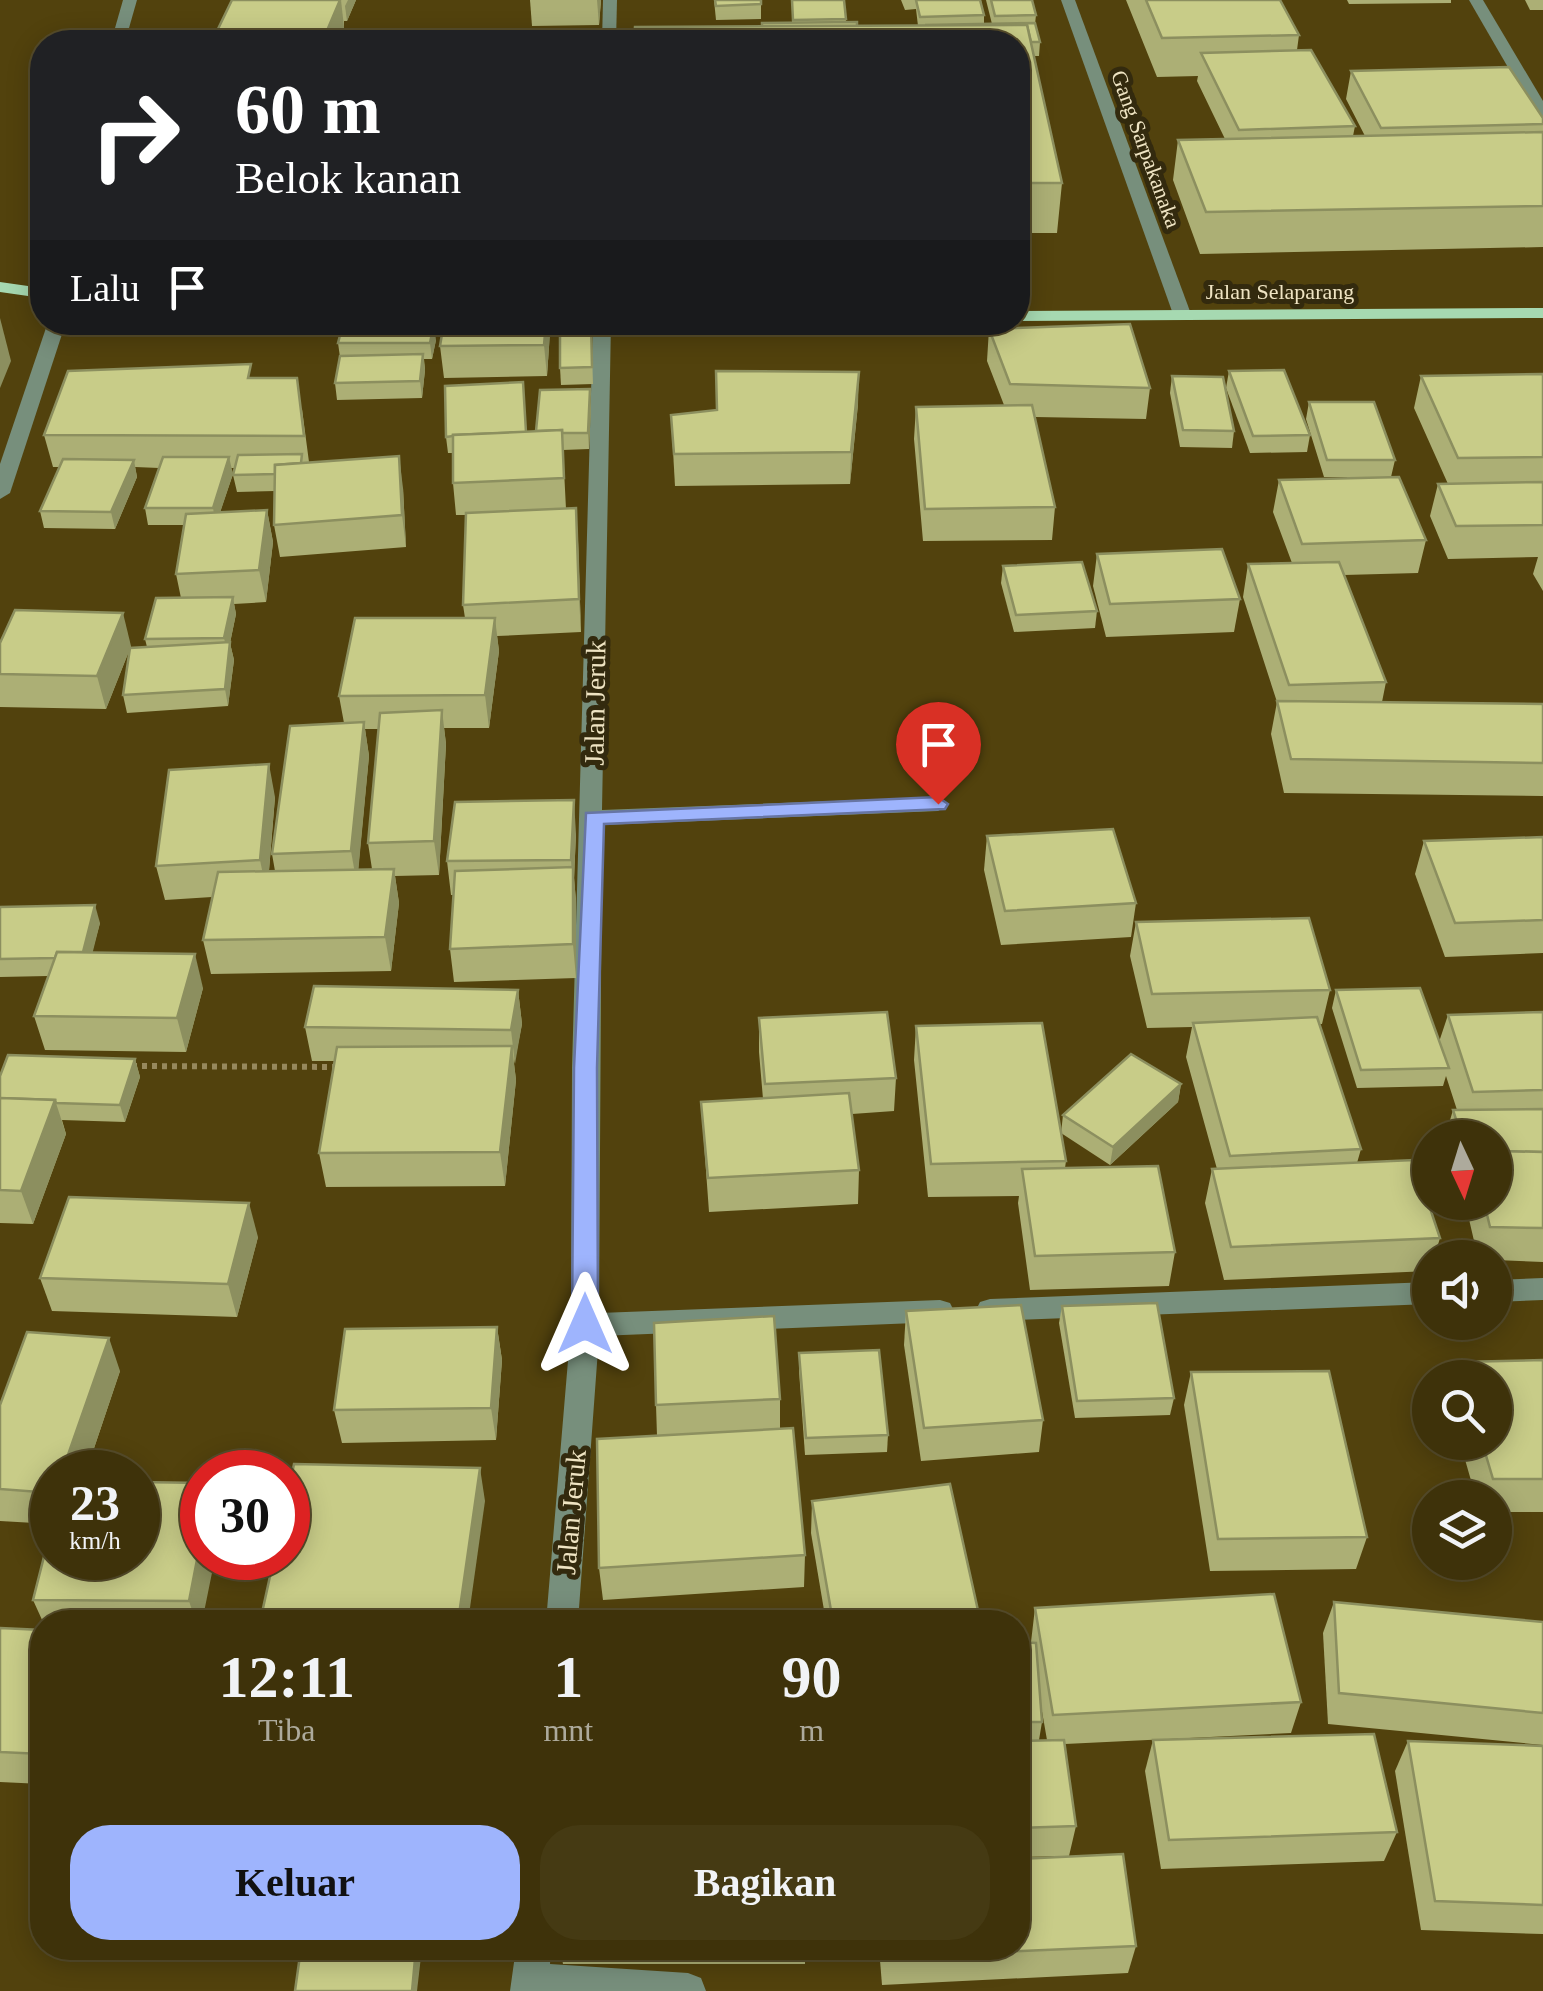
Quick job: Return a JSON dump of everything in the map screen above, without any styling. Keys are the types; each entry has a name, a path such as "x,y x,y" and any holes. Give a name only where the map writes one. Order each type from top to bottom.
{"main road":[{"path":"0,287 30,291"},
{"name":"Jalan Selaparang","path":"1030,316 1543,313"}],"street":[{"path":"121,30 130,0"},
{"path":"609,30 610,0"},
{"name":"Gang Sarpakanaka","path":"1068,0 1182,314"},
{"path":"1476,0 1543,114"},
{"path":"0,493 52,335"},
{"name":"Jalan Jeruk","path":"563,1610 585,1324 585,1068 602,335"},
{"path":"593,818 938,804"},
{"path":"1512,1290 1543,1289"},
{"path":"585,1324 1412,1295"},
{"path":"531,1973 688,1991"}],"path":[{"path":"117,1066 351,1067"}],"building":[{"path":"232,0 340,0 327,30 217,30"},
{"path":"715,0 761,0 761,4 716,6"},
{"path":"792,0 844,0 846,19 793,20"},
{"path":"916,0 980,0 984,15 920,17"},
{"path":"991,0 1032,0 1036,15 995,16"},
{"path":"1146,0 1280,0 1299,35 1162,38"},
{"path":"857,22 857,26 762,26 762,23"},
{"path":"1035,23 1040,42 1031,42 1027,25 925,25"},
{"path":"1027,25 1028,30 635,30"},
{"path":"1030,39 1062,183 1030,183"},
{"path":"1311,50 1355,126 1239,130 1201,53"},
{"path":"1509,67 1543,118 1543,124 1381,128 1351,71"},
{"path":"1543,132 1543,206 1206,212 1178,140"},
{"path":"1130,324 1150,388 1010,384 991,335 1030,335 1030,328"},
{"path":"340,335 432,335 430,343 338,343"},
{"path":"442,335 545,335 544,345 440,346"},
{"path":"560,335 591,335 592,367 560,368"},
{"path":"423,354 420,381 335,383 340,356"},
{"path":"251,364 248,378 297,378 304,436 44,435 68,371"},
{"path":"1284,370 1310,435 1253,436 1229,371"},
{"path":"716,371 859,372 851,452 674,454 671,415 717,410"},
{"path":"1543,374 1543,457 1458,458 1421,376"},
{"path":"1172,376 1223,377 1234,431 1183,430"},
{"path":"523,382 526,432 446,437 445,386"},
{"path":"590,389 588,433 536,431 540,390"},
{"path":"1309,402 1374,402 1395,460 1327,460"},
{"path":"1032,405 1055,507 925,509 916,407"},
{"path":"562,430 564,478 453,483 453,435"},
{"path":"302,454 301,463 275,465 275,474 233,475 238,455"},
{"path":"399,456 402,515 274,525 275,465"},
{"path":"163,457 229,457 213,508 145,508"},
{"path":"63,459 134,460 111,512 40,511"},
{"path":"1399,477 1426,540 1302,544 1279,480"},
{"path":"1543,482 1543,525 1456,526 1438,484"},
{"path":"576,508 579,599 463,605 466,513"},
{"path":"267,510 259,570 176,574 186,514"},
{"path":"1222,549 1240,599 1110,604 1097,554"},
{"path":"1082,562 1097,611 1016,615 1003,566"},
{"path":"1339,562 1386,682 1289,685 1248,564"},
{"path":"233,597 224,638 145,639 156,598"},
{"path":"15,610 123,613 97,676 0,674 0,643"},
{"path":"355,618 495,618 485,695 339,696"},
{"path":"230,642 225,689 123,695 130,648"},
{"path":"1277,701 1543,704 1543,763 1291,759"},
{"path":"442,710 434,841 368,843 380,713"},
{"path":"364,722 351,851 272,854 290,726"},
{"path":"269,764 260,860 156,866 169,770"},
{"path":"574,800 571,860 447,861 455,802"},
{"path":"1113,829 1136,903 1005,911 987,836"},
{"path":"1543,837 1543,920 1455,923 1424,841"},
{"path":"573,867 573,944 450,949 455,871"},
{"path":"394,869 385,937 203,940 218,872"},
{"path":"95,905 83,952 57,952 55,958 0,959 0,907"},
{"path":"1309,918 1330,990 1152,994 1136,922"},
{"path":"57,952 195,954 177,1018 34,1016"},
{"path":"314,986 518,990 511,1030 305,1027"},
{"path":"1420,988 1449,1068 1361,1070 1336,990"},
{"path":"887,1012 896,1078 765,1084 759,1018"},
{"path":"1543,1012 1543,1090 1473,1092 1448,1015"},
{"path":"1317,1017 1361,1149 1230,1156 1193,1023"},
{"path":"1042,1023 1066,1161 931,1164 916,1026"},
{"path":"512,1046 500,1152 319,1153 337,1047"},
{"path":"1131,1054 1181,1084 1113,1147 1063,1115"},
{"path":"8,1055 135,1059 120,1105 56,1103 0,1098 0,1076"},
{"path":"849,1093 859,1170 708,1178 701,1102"},
{"path":"0,1098 55,1100 21,1191 0,1190"},
{"path":"1543,1109 1543,1152 1512,1151 1512,1120 1456,1120 1453,1110"},
{"path":"1512,1151 1543,1152 1543,1228 1490,1227 1488,1220 1512,1220"},
{"path":"1412,1160 1412,1220 1434,1220 1440,1238 1231,1247 1212,1169"},
{"path":"1158,1166 1175,1252 1035,1256 1022,1169"},
{"path":"69,1197 249,1203 228,1284 40,1278"},
{"path":"1157,1303 1174,1398 1077,1401 1062,1306"},
{"path":"1021,1305 1043,1420 924,1428 906,1311"},
{"path":"774,1316 780,1399 656,1405 654,1323"},
{"path":"497,1327 491,1408 334,1410 345,1329"},
{"path":"27,1332 109,1338 70,1450 30,1450 30,1491 0,1489 0,1405"},
{"path":"879,1350 888,1435 806,1438 799,1353"},
{"path":"1543,1360 1543,1479 1493,1479 1487,1460 1512,1460 1512,1361"},
{"path":"1329,1371 1367,1537 1218,1539 1191,1372"},
{"path":"793,1428 805,1555 599,1568 597,1439"},
{"path":"310,1464 480,1468 460,1610 263,1610 269,1580 310,1580"},
{"path":"160,1482 180,1483 180,1580 193,1580 189,1601 33,1600 38,1580 160,1580"},
{"path":"950,1484 978,1610 831,1610 812,1501"},
{"path":"1274,1594 1301,1702 1053,1715 1035,1608"},
{"path":"1334,1602 1543,1622 1543,1713 1339,1693"},
{"path":"0,1628 30,1629 30,1753 0,1752"},
{"path":"1030,1643 1036,1643 1042,1722 1030,1722"},
{"path":"1374,1734 1397,1832 1169,1840 1153,1740"},
{"path":"1064,1740 1076,1826 1030,1828 1030,1741"},
{"path":"1408,1741 1543,1746 1543,1905 1435,1901"},
{"path":"1123,1854 1136,1946 1030,1951 1030,1858"},
{"path":"299,1960 415,1960 412,1991 295,1991"}],"route":[{"path":"585,1324 585,1068 593,818 938,804"}]}
